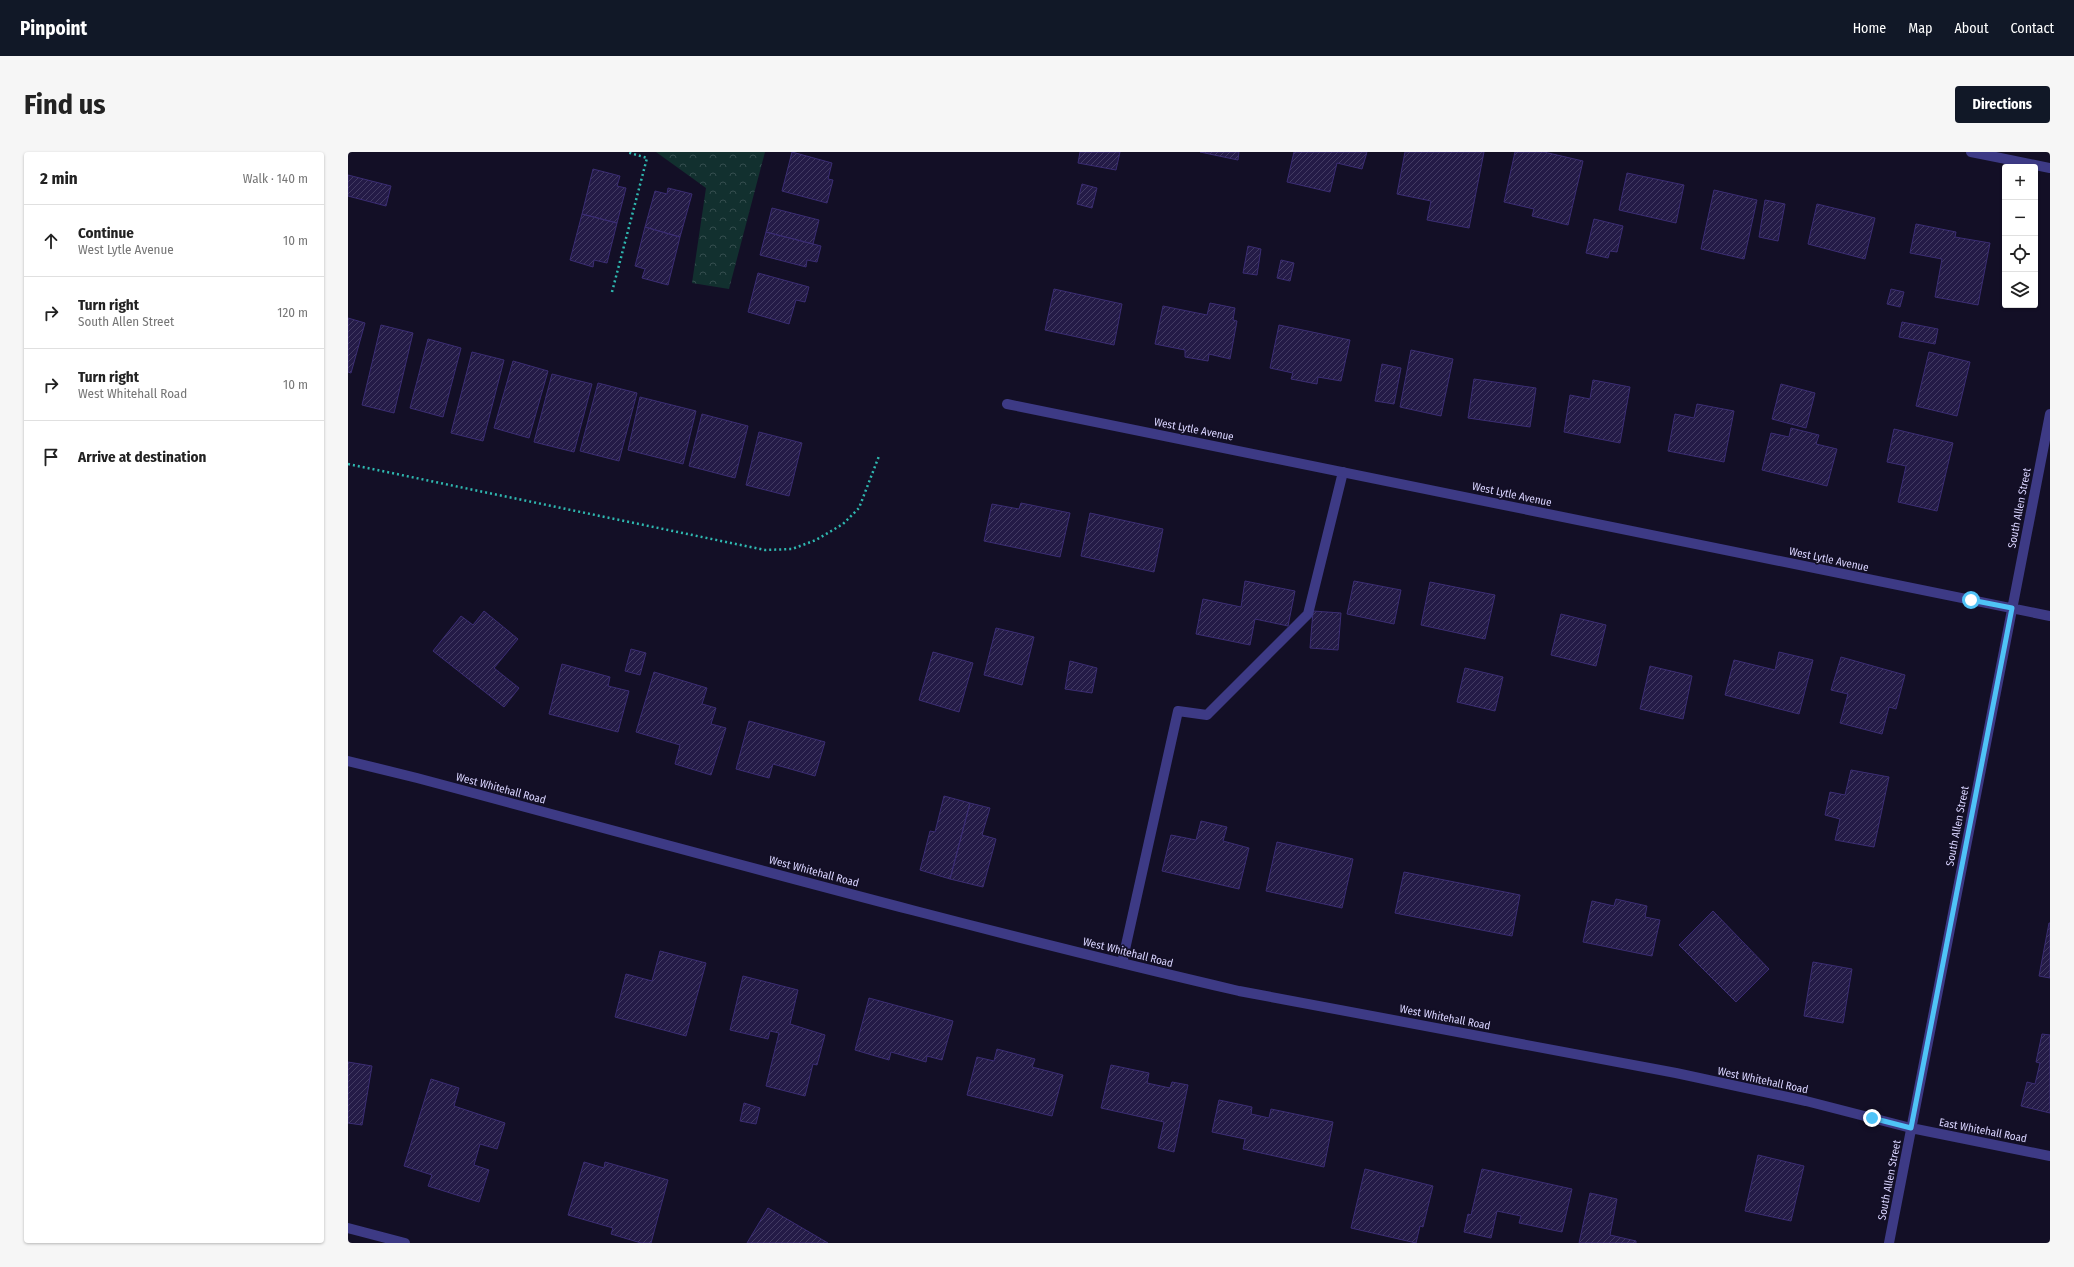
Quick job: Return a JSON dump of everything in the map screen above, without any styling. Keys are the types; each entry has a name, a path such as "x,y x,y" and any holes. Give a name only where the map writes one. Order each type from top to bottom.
{"street":[{"path":"1972,152 2050,168"},
{"name":"West Lytle Avenue","path":"1007,404 2050,616"},
{"name":"South Allen Street","path":"1889,1243 2050,414"},
{"path":"1122,964 1178,710 1207,715 1308,614 1343,472"},
{"name":"West Whitehall Road","path":"348,761 425,780 997,933 1122,964 1239,991 1676,1073 1806,1101 1911,1128"},
{"name":"East Whitehall Road","path":"1911,1128 2050,1156"},
{"path":"348,1228 405,1243"}],"path":[{"path":"612,292 646,158 627,152"},
{"path":"348,464 765,550 792,549 816,540 843,524 859,508 879,456"}],"green space":[{"path":"656,152 765,152 729,289 692,283 706,188"}],"building":[{"path":"792,152 832,163 828,179 833,180 827,203 782,191"},
{"path":"1080,152 1120,152 1116,170 1078,163"},
{"path":"1200,152 1239,152 1238,160"},
{"path":"1294,152 1367,152 1362,169 1337,163 1330,192 1287,182"},
{"path":"1405,152 1484,152 1469,228 1427,220 1431,201 1397,194"},
{"path":"1515,152 1544,152 1583,161 1568,225 1532,216 1534,209 1504,202"},
{"path":"593,169 620,176 617,186 626,188 617,223 582,214"},
{"path":"1627,173 1684,185 1676,223 1619,210"},
{"path":"348,175 391,186 386,206 348,196"},
{"path":"1082,184 1097,188 1092,208 1077,204"},
{"path":"668,188 692,194 680,237 645,227 655,191 667,194"},
{"path":"1714,190 1757,200 1744,259 1701,249"},
{"path":"1765,200 1785,204 1778,241 1759,237"},
{"path":"1817,204 1875,218 1865,259 1808,244"},
{"path":"772,208 819,220 813,244 766,232"},
{"path":"582,214 617,223 607,263 594,260 593,267 570,260"},
{"path":"1594,219 1623,226 1617,252 1610,251 1608,258 1586,253"},
{"path":"1916,224 1956,232 1955,237 1990,243 1978,305 1935,297 1942,259 1910,253"},
{"path":"645,227 680,237 668,285 642,278 645,269 635,266"},
{"path":"766,232 821,246 817,262 807,260 806,267 760,255"},
{"path":"1248,246 1261,249 1257,275 1243,273"},
{"path":"1281,260 1294,263 1290,281 1277,278"},
{"path":"758,273 809,287 805,302 796,300 789,324 748,312"},
{"path":"1054,289 1122,304 1114,345 1045,330"},
{"path":"1891,289 1904,292 1900,307 1887,304"},
{"path":"1210,303 1235,308 1233,320 1237,321 1230,359 1209,354 1208,361 1185,357 1185,350 1155,344 1163,306 1207,315"},
{"path":"348,318 365,323 351,373 348,372"},
{"path":"1902,322 1938,329 1935,344 1899,337"},
{"path":"381,325 413,333 394,413 362,405"},
{"path":"1279,325 1350,340 1341,381 1318,377 1317,384 1291,379 1293,373 1270,368"},
{"path":"428,339 461,348 443,417 410,408"},
{"path":"1411,350 1453,359 1441,416 1400,407"},
{"path":"472,352 504,360 483,441 451,433"},
{"path":"1929,352 1970,362 1957,416 1916,406"},
{"path":"513,361 548,371 529,438 494,428"},
{"path":"1382,364 1401,368 1394,404 1375,401"},
{"path":"552,374 592,384 574,452 534,442"},
{"path":"1474,379 1536,388 1530,427 1468,418"},
{"path":"1593,380 1630,387 1620,443 1564,432 1570,395 1590,399"},
{"path":"598,383 637,393 619,461 580,451"},
{"path":"1781,384 1815,393 1806,428 1772,419"},
{"path":"640,397 696,411 683,464 628,450"},
{"path":"1697,404 1734,411 1724,462 1668,451 1675,414 1694,418"},
{"path":"702,414 748,426 735,478 689,466"},
{"path":"1791,428 1819,435 1816,444 1837,449 1827,486 1762,470 1771,433 1789,437"},
{"path":"1894,429 1953,443 1937,511 1898,502 1906,466 1887,462"},
{"path":"759,432 802,443 789,496 746,485"},
{"path":"1021,503 1070,513 1060,557 984,541 992,504 1019,509"},
{"path":"1090,513 1163,529 1154,572 1081,556"},
{"path":"1245,581 1295,591 1288,626 1255,619 1250,645 1196,634 1203,599 1241,607"},
{"path":"1354,581 1401,590 1394,624 1347,614"},
{"path":"1430,582 1495,595 1485,639 1421,625"},
{"path":"484,611 518,639 494,668 519,688 504,707 433,651 461,616 473,625"},
{"path":"1313,611 1341,613 1338,650 1310,648"},
{"path":"1561,614 1606,625 1596,666 1551,655"},
{"path":"996,628 1034,637 1022,685 984,675"},
{"path":"631,649 646,653 640,675 625,671"},
{"path":"933,652 973,663 959,712 919,700"},
{"path":"1779,652 1813,660 1799,714 1725,695 1734,660 1775,670"},
{"path":"1841,657 1905,675 1896,709 1889,707 1882,734 1840,723 1848,694 1831,690"},
{"path":"1070,661 1097,668 1092,693 1065,689"},
{"path":"562,664 610,677 608,686 629,691 618,732 549,714"},
{"path":"1650,666 1692,676 1683,719 1640,709"},
{"path":"1465,668 1503,677 1495,711 1457,702"},
{"path":"654,672 707,688 702,704 716,708 711,724 726,728 711,775 675,764 680,745 636,732"},
{"path":"749,721 825,742 815,776 773,764 769,778 736,769"},
{"path":"1851,770 1889,777 1874,847 1835,840 1840,819 1825,815 1830,792 1845,795"},
{"path":"944,796 970,803 950,879 920,870 930,831 935,832"},
{"path":"970,803 990,808 982,835 996,839 983,887 950,879"},
{"path":"1201,821 1227,827 1223,841 1249,848 1239,889 1162,871 1171,835 1196,840"},
{"path":"1277,842 1353,859 1342,908 1266,891"},
{"path":"1404,872 1520,895 1512,936 1395,913"},
{"path":"1616,899 1647,906 1645,917 1660,920 1652,956 1583,942 1592,901 1614,906"},
{"path":"1713,911 1769,969 1736,1002 1679,945"},
{"path":"2050,923 2050,978 2039,976"},
{"path":"660,951 706,963 686,1036 615,1017 626,974 652,981"},
{"path":"1813,962 1852,969 1843,1023 1804,1016"},
{"path":"743,976 798,990 790,1024 825,1035 817,1065 813,1064 805,1096 766,1086 779,1033 770,1031 768,1039 730,1030"},
{"path":"869,998 953,1021 942,1060 927,1056 926,1062 891,1052 889,1060 855,1050"},
{"path":"2042,1034 2050,1035 2050,1113 2021,1106 2027,1082 2035,1084 2040,1063 2036,1062"},
{"path":"997,1049 1035,1059 1032,1067 1063,1075 1052,1116 967,1095 977,1057 994,1061"},
{"path":"348,1062 372,1066 362,1125 348,1123"},
{"path":"1111,1065 1149,1073 1147,1083 1170,1088 1172,1082 1188,1085 1174,1152 1158,1148 1164,1122 1101,1108"},
{"path":"431,1079 459,1088 454,1106 505,1123 497,1149 480,1144 474,1165 489,1170 479,1202 428,1186 432,1175 404,1166"},
{"path":"1219,1100 1252,1107 1251,1114 1269,1118 1271,1109 1333,1122 1324,1167 1243,1149 1245,1139 1212,1132"},
{"path":"744,1103 760,1108 756,1124 740,1121"},
{"path":"1758,1155 1804,1166 1791,1221 1745,1211"},
{"path":"584,1162 604,1168 605,1162 668,1180 651,1243 641,1243 611,1234 613,1228 568,1215"},
{"path":"1365,1169 1433,1186 1423,1227 1420,1226 1416,1243 1351,1228"},
{"path":"1482,1169 1572,1189 1562,1232 1519,1223 1521,1216 1497,1211 1491,1238 1464,1232 1468,1214 1471,1215"},
{"path":"1590,1193 1617,1199 1610,1235 1636,1241 1636,1243 1579,1243"},
{"path":"768,1208 828,1243 747,1243"}],"route":[{"path":"1872,1118 1911,1128 2012,608 1971,600"}]}
